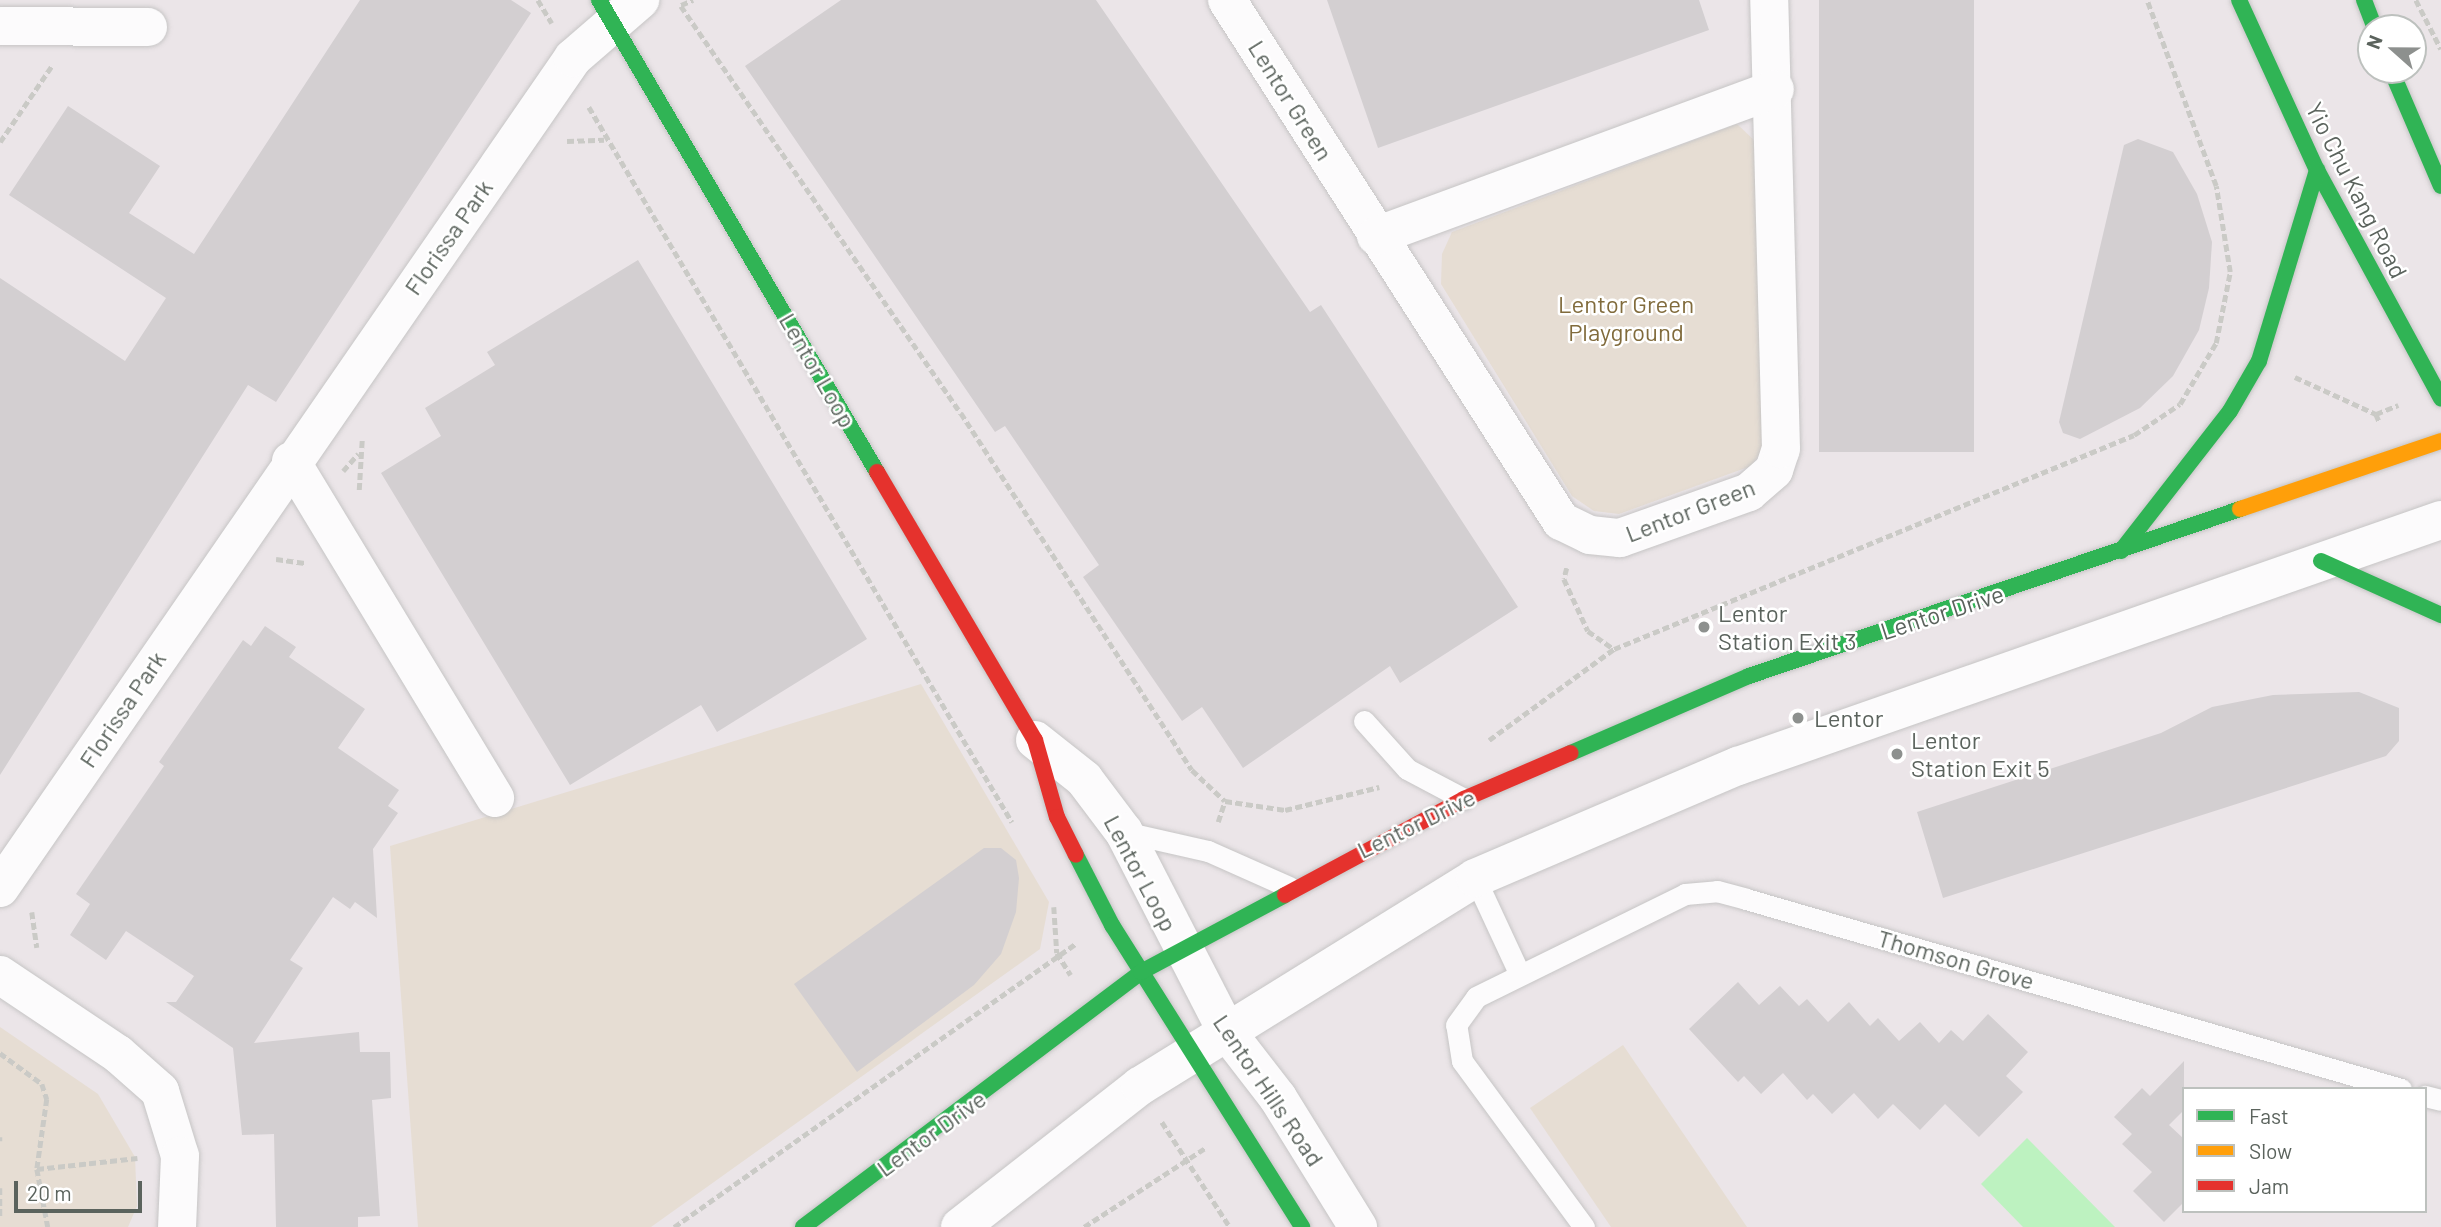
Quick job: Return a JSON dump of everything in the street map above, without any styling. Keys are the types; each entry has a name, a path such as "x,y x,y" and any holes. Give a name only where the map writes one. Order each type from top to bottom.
{"street":[{"name":"Lentor Green","path":"1227,0 1561,521 1590,535 1620,538 1727,501 1762,485 1774,470 1784,427 1769,0"},
{"name":"Yio Chu Kang Road","path":"2239,0 2317,170 2441,398"},
{"name":"Florissa Park","path":"0,888 291,461 573,58 617,7"},
{"name":"Lentor Loop","path":"617,7 1035,740 1057,817 1141,972"},
{"path":"0,26 148,27"},
{"path":"2397,84 2441,186"},
{"path":"1376,236 1774,89"},
{"path":"2121,551 2230,411 2259,360 2317,170"},
{"name":"Lentor Drive","path":"1289,887 1464,799 1749,676 2441,441"},
{"path":"291,461 495,798"},
{"path":"961,1227 1193,1051 1475,878 1738,766 2441,520"},
{"path":"2321,561 2441,615"},
{"name":"Lentor Loop","path":"1035,740 1084,779 1124,832 1184,952"},
{"path":"1141,972 1184,952 1289,887"},
{"name":"Lentor Hills Road","path":"1184,952 1227,1032 1278,1098 1358,1227"},
{"name":"Lentor Drive","path":"803,1227 1059,1039 1141,972"},
{"name":"Lentor Hills Road","path":"1141,972 1302,1227"},
{"path":"0,975 118,1054 159,1091 180,1156 177,1227"}],"lane":[{"path":"1364,721 1419,778 1464,799"},
{"path":"1124,832 1208,851 1289,887"},
{"path":"1475,878 1519,973"},
{"name":"Thomson Grove","path":"1584,1227 1455,1043 1464,1010 1519,973 1685,894 1717,891 2394,1087"}],"path":[{"path":"676,0 961,413 1192,770 1225,801 1285,810 1419,778"},
{"path":"681,5 693,0"},
{"path":"1482,746 1614,649 2134,435 2180,404 2216,343 2230,272 2216,186 2147,0"},
{"path":"2416,0 2441,49"},
{"path":"0,142 58,57"},
{"path":"573,58 604,140 1018,833"},
{"path":"1564,579 1588,631 1614,649"},
{"path":"674,1227 1057,953 1054,892"},
{"path":"0,1053 42,1083 47,1099 37,1169 48,1227"},
{"path":"37,1169 150,1156"},
{"path":"1084,1227 1185,1161 1230,1227"},
{"path":"0,1188 0,1218"}],"green space":[{"name":"Lentor Green Playground","path":"1737,124 1755,141 1767,443 1751,466 1619,514 1594,511 1572,496 1441,284 1442,254 1452,232"},
{"path":"921,684 1049,902 1040,949 651,1227 418,1227 390,846"},
{"path":"0,1027 98,1094 135,1157 137,1206 128,1227 0,1227"},
{"path":"1623,1045 1747,1227 1611,1227 1530,1108"}],"shaded area":[{"path":"2027,1138 2115,1227 2023,1227 1981,1184"}],"building":[{"path":"360,0 511,0 531,13 276,402 248,385 0,775 0,278 125,361 166,298 9,195 68,106 160,166 129,213 194,254"},
{"path":"841,0 1096,0 1310,312 1321,305 1518,607 1400,683 1390,666 1243,768 1202,707 1182,721 1083,577 1099,565 1005,426 995,432 745,66"},
{"path":"1327,0 1699,0 1709,30 1378,148"},
{"path":"1819,0 1974,0 1974,452 1819,452"},
{"path":"2138,139 2173,152 2197,194 2212,242 2209,288 2199,330 2173,376 2140,408 2080,439 2063,433 2059,422 2124,145"},
{"path":"638,260 867,639 717,732 701,705 570,785 381,473 441,436 425,408 495,365 487,352"},
{"path":"265,626 296,647 289,657 365,709 338,748 399,790 388,806 398,813 373,849 377,918 355,902 350,909 333,897 290,960 303,968 254,1043 359,1032 360,1052 390,1052 391,1098 372,1100 380,1216 358,1217 358,1227 276,1227 274,1134 242,1135 233,1048 166,1002 176,1002 194,976 126,931 106,960 70,935 90,904 76,894 164,766 159,762 243,640 251,646"},
{"path":"2359,692 2399,708 2399,741 2386,756 1943,898 1917,812 2161,733 2212,707 2273,695"},
{"path":"984,848 1001,848 1016,860 1019,878 1016,912 1001,954 974,985 857,1072 794,984"},
{"path":"1738,982 1759,1005 1780,986 1799,1006 1807,999 1828,1022 1849,1002 1870,1026 1878,1018 1899,1041 1920,1022 1939,1043 1951,1030 1963,1041 1988,1014 2028,1052 2006,1076 2023,1092 1979,1137 1945,1104 1920,1130 1893,1104 1878,1119 1854,1093 1832,1114 1813,1094 1807,1100 1783,1073 1761,1094 1744,1076 1738,1082 1689,1029"},
{"path":"2184,1061 2182,1112 2169,1125 2182,1137 2182,1204 2164,1222 2133,1191 2152,1172 2122,1144 2132,1134 2114,1117 2142,1088 2150,1096"}],"traffic: fast":[{"path":"599,0 877,472"},
{"path":"2239,0 2317,170 2441,398"},
{"path":"2364,0 2370,14"},
{"path":"2397,84 2441,186"},
{"path":"2121,551 2230,411 2259,361 2317,170"},
{"path":"1571,753 1749,676 2240,509"},
{"path":"2321,561 2441,615"},
{"path":"1076,855 1112,925 1302,1227"},
{"path":"803,1227 1141,972 1285,895"}],"traffic: slow":[{"path":"2240,509 2441,441"}],"traffic: jam":[{"path":"877,472 1035,740 1057,817 1076,855"},
{"path":"1285,895 1464,799 1571,753"}],"place":[{"name":"Lentor Station Exit 3","path":"1704,627"},
{"name":"Lentor","path":"1798,718"},
{"name":"Lentor Station Exit 5","path":"1897,754"}]}
